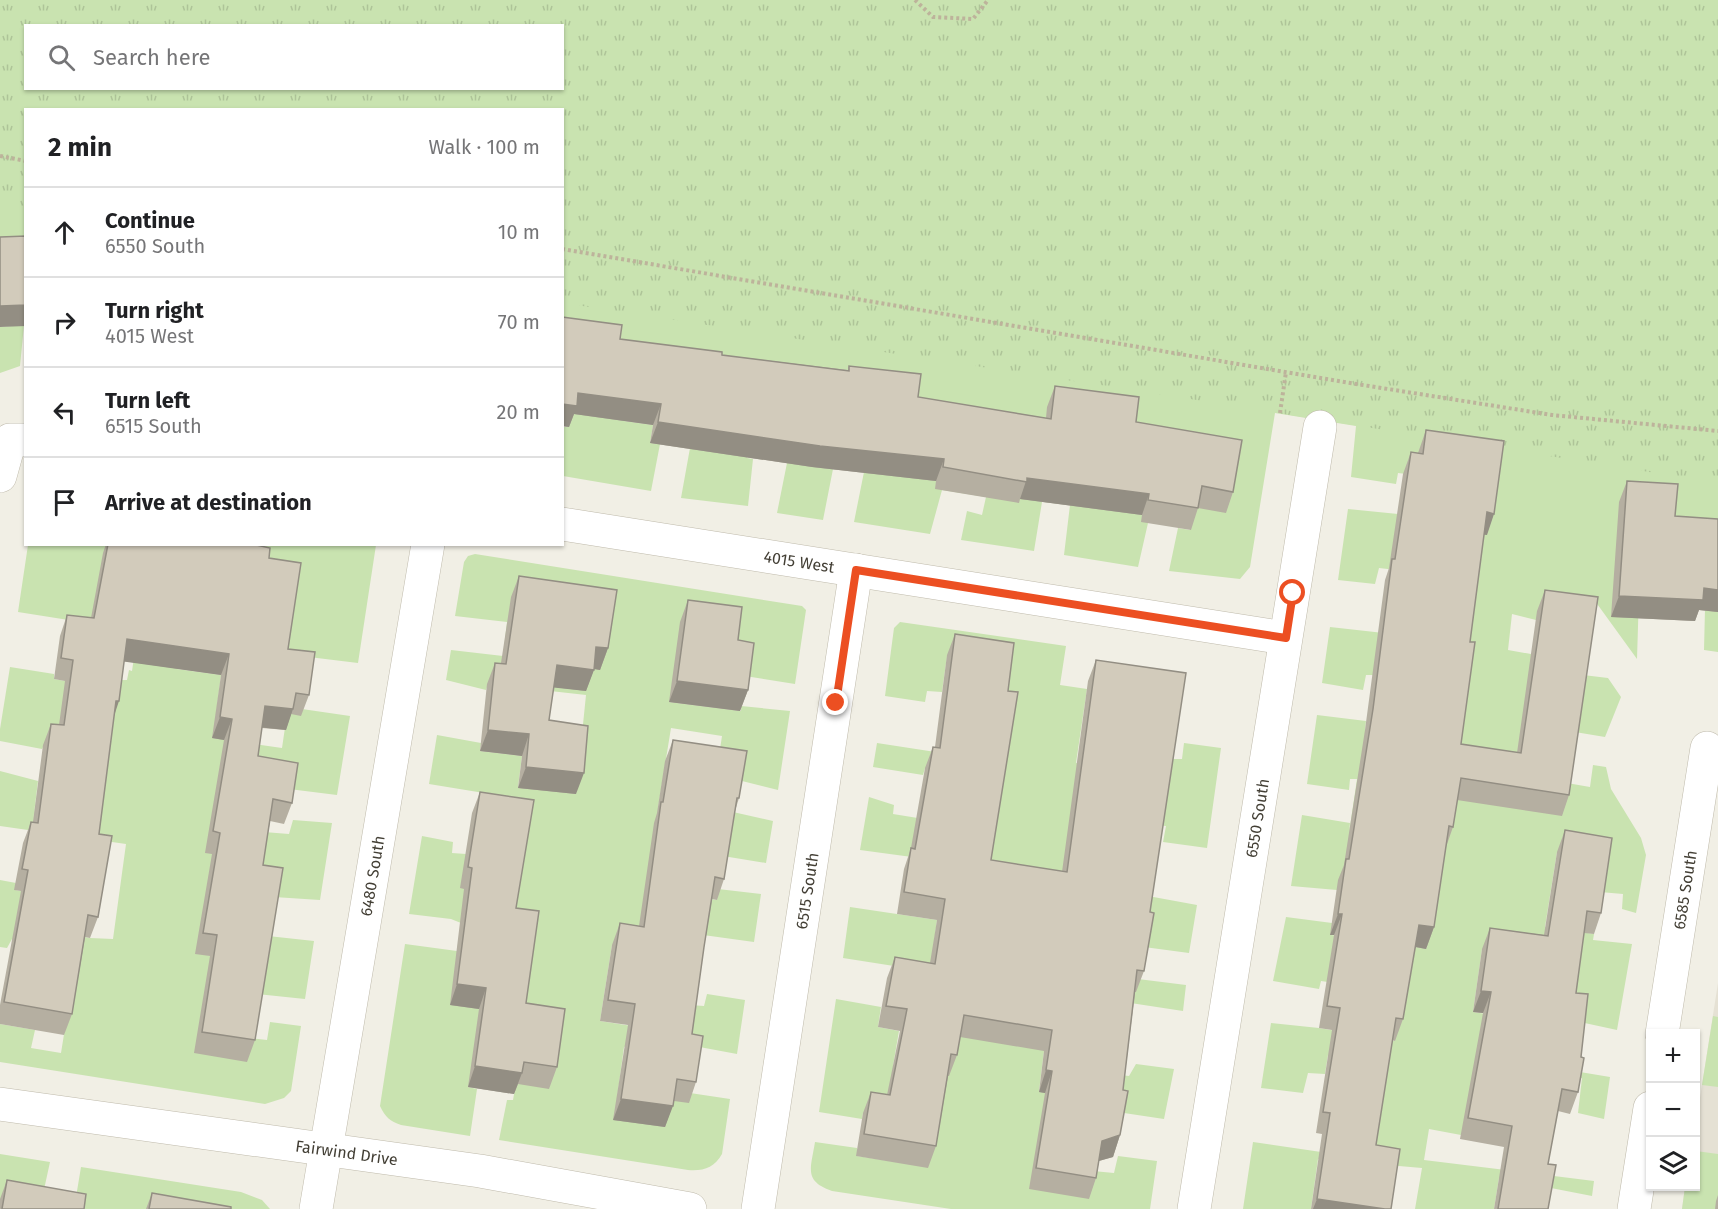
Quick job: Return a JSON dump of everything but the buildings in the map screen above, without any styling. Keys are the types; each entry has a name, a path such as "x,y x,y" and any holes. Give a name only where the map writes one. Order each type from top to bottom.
{"street":[{"name":"6550 South","path":"1194,1209 1320,427"},
{"path":"0,476 18,440"},
{"name":"4015 West","path":"564,524 1286,638"},
{"name":"6480 South","path":"316,1209 428,546"},
{"name":"6515 South","path":"758,1209 856,570"},
{"name":"6585 South","path":"1663,1029 1707,748"},
{"name":"Fairwind Drive","path":"0,1104 480,1171 690,1209"},
{"path":"1634,1209 1646,1133"}],"path":[{"path":"915,0 933,17 973,19 988,0"},
{"path":"0,156 24,160"},
{"path":"564,249 1552,416 1718,431"},
{"path":"1280,413 1286,372"}],"shaded area":[{"path":"1718,983 1718,1209 1682,1209 1684,1191 1700,1191 1700,1098"}],"green space":[{"path":"0,0 1718,0 1718,652 1704,650 1705,609 1639,594 1637,659 1595,601 1536,620 1512,614 1508,650 1531,654 1583,675 1608,678 1621,697 1605,737 1575,732 1567,783 1590,787 1593,765 1606,767 1611,789 1641,838 1646,855 1636,913 1622,909 1623,894 1600,892 1557,852 1545,927 1594,934 1593,940 1632,944 1617,1030 1580,1022 1482,949 1473,1012 1513,1018 1532,1064 1610,1077 1604,1119 1578,1113 1582,1078 1576,1079 1461,1135 1429,1129 1424,1160 1594,1181 1592,1196 1499,1178 1494,1209 1415,1209 1422,1168 1318,1159 1311,1209 1243,1209 1253,1142 1369,1159 1328,1055 1325,1074 1308,1073 1303,1093 1261,1088 1271,1023 1319,1028 1395,1041 1348,985 1321,981 1319,989 1273,981 1286,917 1332,923 1331,935 1427,948 1427,939 1337,890 1291,886 1302,815 1350,823 1349,833 1357,779 1350,779 1349,790 1307,784 1317,715 1366,721 1365,730 1456,743 1372,675 1366,675 1363,690 1322,683 1330,627 1464,642 1405,571 1379,568 1375,584 1338,580 1348,509 1398,514 1415,475 1398,473 1396,484 1351,477 1356,426 1275,413 1250,567 1240,579 1169,571 1178,528 1190,530 1194,507 1234,462 1148,523 1138,567 1064,555 1070,505 1036,501 1042,502 1034,551 961,540 967,511 982,515 986,497 942,490 930,534 854,522 864,472 833,469 823,520 777,513 787,463 748,442 747,458 753,459 748,506 681,498 690,448 714,374 624,421 653,425 650,443 660,444 651,491 564,476 564,427 569,427 571,410 564,348 564,108 24,108 24,257 0,258"},
{"path":"0,0 1718,0 1718,483 564,303 564,108 24,108 24,215 0,211"},
{"path":"24,325 20,366 0,373 0,327"},
{"path":"28,546 138,546 258,562 259,546 376,546 358,663 276,653 177,669 221,675 213,738 282,748 287,714 302,709 350,716 337,795 289,789 290,784 264,832 289,834 293,820 332,823 320,900 274,897 196,953 250,963 268,936 314,941 305,999 257,994 250,1038 267,1040 270,1022 301,1026 291,1091 284,1098 265,1104 0,1062 0,1024 35,1030 31,1048 61,1053 70,997 67,949 12,939 7,948 0,947 0,880 16,883 15,890 38,894 32,928 90,938 113,939 126,844 0,826 0,771 38,781 33,822 44,745 42,749 0,741 10,667 54,674 54,679 65,681 127,680 129,670 132,671 138,631 18,612"},
{"path":"475,554 802,606 806,610 795,684 745,676 669,702 741,711 741,706 790,711 778,790 738,780 717,769 722,736 671,728 658,808 733,812 773,821 766,863 723,856 699,897 717,900 718,889 761,894 754,942 667,930 612,945 600,1021 657,1030 661,1003 704,1006 707,994 745,1000 737,1054 646,1037 624,1047 614,1120 690,1093 730,1099 722,1154 716,1163 708,1168 688,1170 499,1140 507,1100 513,1100 516,1083 549,1088 558,1031 468,1087 477,1089 470,1136 401,1125 388,1118 380,1106 405,944 457,951 461,923 451,919 409,914 422,836 453,842 452,853 466,854 515,798 429,784 437,735 481,743 480,751 522,756 518,787 576,793 586,695 488,684 486,690 446,680 451,650 503,656 507,622 455,616 464,562 468,556"},
{"path":"900,622 1066,646 1060,685 1087,689 1076,763 1166,777 1169,759 1182,759 1184,743 1221,748 1207,848 1163,842 1166,826 1146,824 1148,896 1197,905 1189,953 1144,947 1138,979 1186,985 1183,1011 1013,985 1045,1043 1039,1091 1096,1072 1129,1076 1136,1064 1174,1069 1164,1119 1124,1113 1093,1171 1114,1173 1118,1156 1157,1161 1150,1209 951,1209 832,1191 817,1183 813,1178 811,1166 815,1142 857,1148 857,1156 928,1167 888,1117 863,1113 862,1119 819,1112 836,999 881,1007 878,1027 899,1031 893,1066 964,977 843,958 850,907 937,920 932,957 949,862 860,850 869,797 894,805 893,814 930,820 925,768 923,775 873,767 877,743 942,753 947,656 942,692 927,691 925,702 885,696 894,628"},
{"path":"1713,1016 1718,1017 1718,1087 1702,1085"},
{"path":"1700,1152 1718,1154 1718,1201 1715,1209 1682,1209 1684,1191 1700,1191"},
{"path":"0,1154 50,1162 40,1208 0,1201"},
{"path":"81,1167 241,1192 262,1200 270,1209 74,1209"}],"route":[{"path":"836,703 856,570 1286,638 1293,593"}]}
